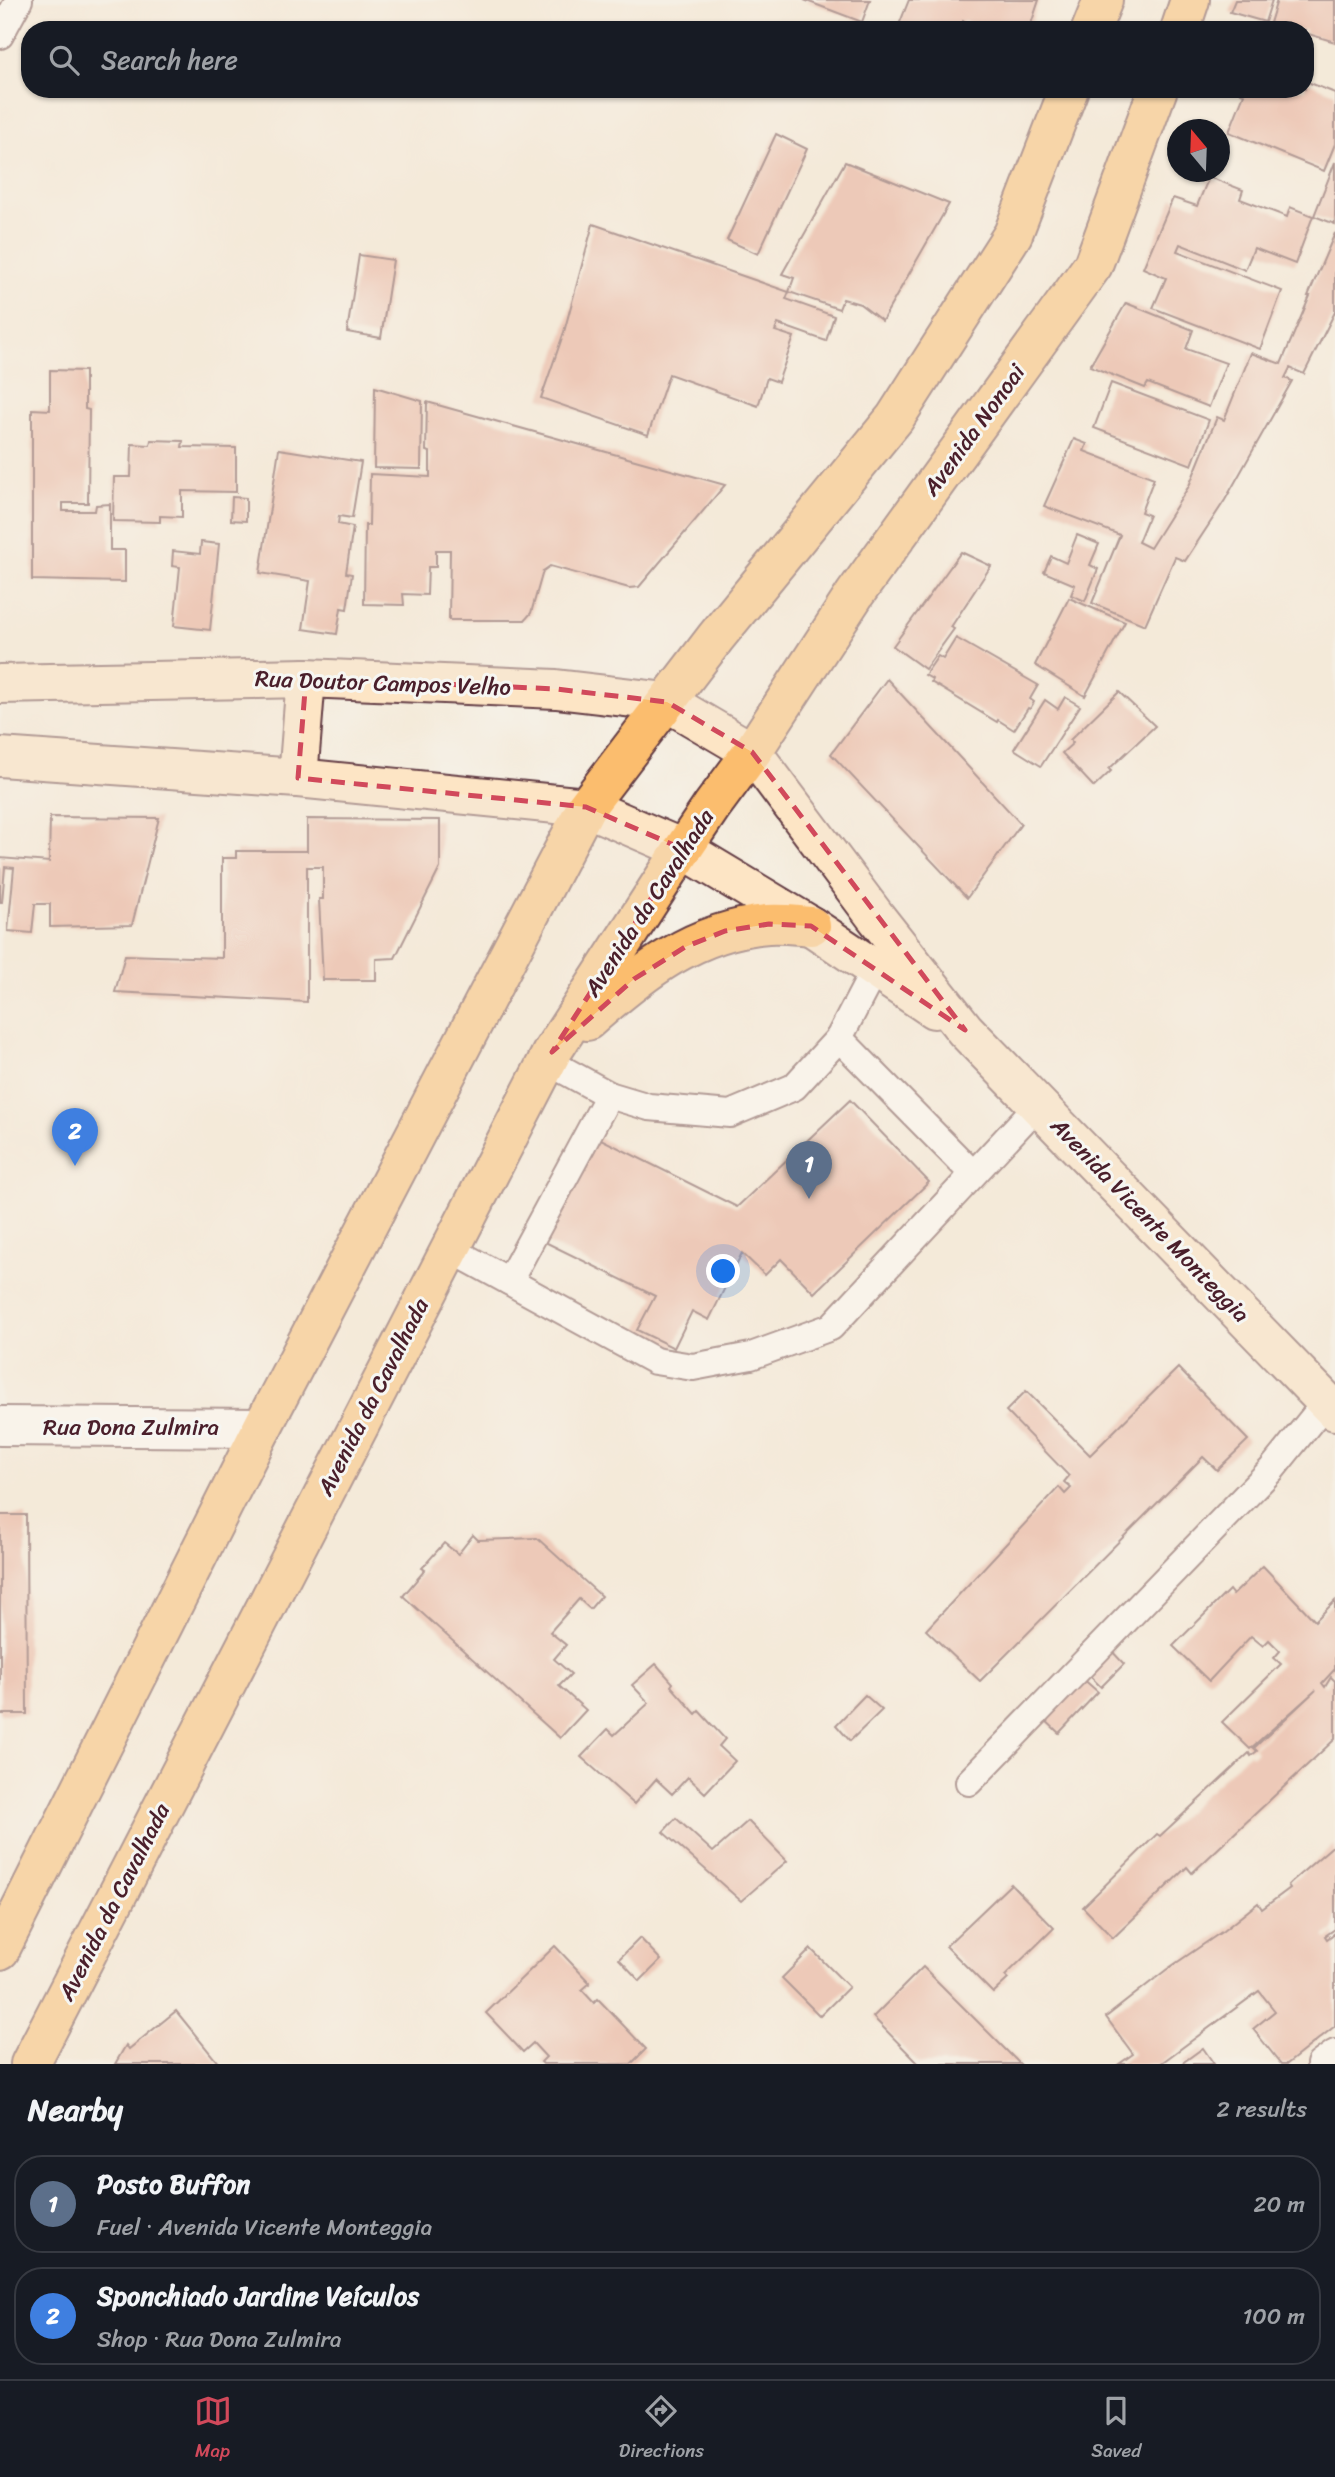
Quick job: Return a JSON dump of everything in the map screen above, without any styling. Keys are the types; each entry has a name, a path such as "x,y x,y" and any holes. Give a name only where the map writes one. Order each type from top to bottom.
{"main road":[{"path":"1095,21 1103,0"},
{"path":"1183,21 1190,0"},
{"path":"0,1950 262,1428 586,807 716,637 895,418 1013,234 1066,98"},
{"name":"Avenida Nonoai","path":"752,752 855,594 1093,265 1155,98"},
{"path":"298,778 306,678"},
{"name":"Rua Doutor Campos Velho","path":"0,684 306,678 555,689 667,702 752,752"},
{"name":"Avenida da Cavalhada","path":"30,2064 549,1057 682,849 752,752"},
{"name":"Avenida Vicente Monteggia","path":"752,752 875,916 965,1030 1331,1406"},
{"path":"0,757 298,778 586,807"},
{"name":"Avenida Vicente Monteggia","path":"586,807 682,849 811,926 965,1030"},
{"path":"549,1057 634,979 685,947 725,931 769,924 811,926"}],"street":[{"name":"Rua Dona Zulmira","path":"0,1426 262,1428"}],"lane":[{"path":"0,36 19,0"},
{"path":"549,1057 609,1095 649,1107 730,1114 794,1087 839,1038 875,969"},
{"path":"839,1038 973,1174"},
{"path":"509,1281 609,1095"},
{"path":"450,1249 655,1361 693,1367 751,1356 831,1327 1038,1105"},
{"path":"969,1782 1331,1406"},
{"path":"1320,2064 1335,2053"}],"highlighted area":[{"path":"306,678 556,689 667,702 752,752 965,1030 811,926 769,924 725,931 685,947 634,979 552,1052 683,849 586,807 298,778"}],"building":[{"path":"804,0 870,0 862,21"},
{"path":"909,0 1039,0 1032,21 901,21"},
{"path":"1235,0 1272,0 1265,21 1230,12"},
{"path":"1277,0 1335,0 1335,42 1314,36 1314,21 1271,21"},
{"path":"1314,85 1335,93 1335,144 1324,171 1230,132 1242,98 1314,98"},
{"path":"776,134 807,149 758,254 727,240"},
{"path":"845,162 949,204 882,321 860,304 843,299 839,309 789,292 794,278 782,274"},
{"path":"1335,162 1335,224 1314,216"},
{"path":"1207,182 1222,182 1243,190 1240,199 1287,217 1290,207 1313,216 1295,264 1254,248 1245,270 1180,244 1177,251 1282,291 1260,349 1153,308 1166,278 1143,268 1173,198 1197,206"},
{"path":"593,224 789,292 786,299 834,316 826,341 778,324 775,331 794,337 778,382 767,378 758,406 669,374 648,435 541,398 564,332"},
{"path":"1335,233 1335,312 1304,374 1290,368 1285,378 1292,381 1225,500 1185,561 1175,557 1145,625 1092,603 1120,535 1044,506 1074,439 1087,444 1084,451 1154,478 1141,512 1149,515 1138,542 1150,548 1189,486 1217,417 1224,420 1251,353 1281,364"},
{"path":"359,255 393,260 381,338 347,332"},
{"path":"1126,303 1193,330 1186,349 1226,363 1209,407 1148,383 1145,388 1090,366"},
{"path":"50,370 85,371 85,409 89,410 88,503 63,503 63,511 95,511 96,505 110,504 110,550 125,550 125,582 32,580 32,409 50,410"},
{"path":"1111,383 1209,420 1192,465 1094,428"},
{"path":"375,387 422,401 421,469 374,468"},
{"path":"427,402 725,485 639,587 629,588 550,566 543,571 531,613 525,620 449,620 450,550 436,550 436,567 428,567 427,595 403,594 404,605 364,604 365,525 369,525 370,474 430,477 430,452 426,451"},
{"path":"151,440 183,441 182,447 236,448 236,492 182,491 182,517 160,516 160,522 113,521 114,477 131,477 132,444 150,445"},
{"path":"279,449 361,462 352,518 339,516 338,524 353,527 346,573 352,574 347,609 341,608 337,634 303,629 310,581 260,573"},
{"path":"232,497 246,498 246,521 231,520"},
{"path":"1077,535 1099,544 1090,565 1098,569 1085,601 1071,595 1075,585 1044,572 1051,556 1066,563"},
{"path":"201,542 219,544 210,630 174,626 180,567 172,566 173,551 200,554"},
{"path":"961,552 991,566 951,627 954,629 925,669 893,646"},
{"path":"1069,598 1125,622 1085,696 1035,665"},
{"path":"956,638 1038,685 1030,699 1034,702 1014,730 931,682 932,679 925,675 938,656 943,659"},
{"path":"887,679 1021,824 967,898 831,754"},
{"path":"1119,692 1155,726 1109,769 1111,771 1094,787 1062,753 1073,743 1070,740"},
{"path":"1065,697 1080,706 1041,766 1014,749 1045,700 1058,709"},
{"path":"50,817 159,818 132,925 50,927 50,904 35,904 32,933 8,931 14,868 5,867 0,902 0,858 49,862"},
{"path":"307,819 440,820 440,868 395,958 376,959 376,980 323,980 319,899 323,899 323,867 307,867 307,1002 115,992 125,955 222,958 222,858 236,858 236,851 307,851"},
{"path":"850,1100 929,1182 814,1293 781,1259 765,1275 742,1253 709,1320 692,1311 674,1348 637,1330 655,1296 545,1242 597,1137 737,1207"},
{"path":"1178,1368 1248,1440 1217,1470 1203,1457 980,1681 926,1630 1059,1487 1065,1494 1071,1488 1064,1482 1069,1476 1006,1411 1026,1391 1090,1455"},
{"path":"0,1515 26,1515 27,1714 0,1714"},
{"path":"473,1535 478,1540 537,1538 601,1596 590,1609 579,1599 550,1632 566,1645 554,1659 571,1674 559,1686 586,1710 560,1738 403,1596 425,1570 422,1568 444,1543 458,1554"},
{"path":"1263,1566 1315,1621 1335,1601 1335,1669 1322,1683 1325,1687 1331,1677 1335,1681 1335,1739 1192,1873 1187,1867 1113,1938 1083,1907 1157,1834 1160,1836 1249,1753 1251,1756 1257,1751 1254,1748 1316,1690 1250,1749 1222,1722 1281,1664 1274,1658 1280,1651 1269,1640 1263,1646 1251,1636 1209,1681 1173,1646 1229,1590 1233,1595"},
{"path":"1109,1648 1124,1664 1101,1687 1086,1672"},
{"path":"656,1664 696,1714 699,1711 725,1739 719,1746 735,1761 705,1793 688,1777 672,1794 656,1779 634,1804 581,1757 608,1729 614,1735 649,1703 632,1685"},
{"path":"1081,1677 1098,1692 1059,1733 1042,1717"},
{"path":"865,1695 882,1710 850,1741 836,1725"},
{"path":"676,1818 713,1852 748,1821 787,1861 741,1901 663,1832"},
{"path":"1335,1844 1335,1929 1325,1936 1327,1939 1335,1933 1335,2026 1287,2064 1281,2064 1253,2029 1275,2011 1259,1991 1160,2064 1119,2064 1133,2054 1106,2017 1258,1903 1262,1909 1290,1888 1288,1885 1291,1882"},
{"path":"1011,1884 1054,1928 1005,1976 1008,1979 993,1993 946,1946"},
{"path":"640,1938 661,1960 640,1981 619,1959"},
{"path":"555,1946 590,1983 582,1990 594,2003 598,1999 646,2049 631,2064 543,2064 541,2062 546,2057 533,2043 523,2052 486,2013"},
{"path":"811,1949 849,1987 820,2016 782,1978"},
{"path":"923,1967 1020,2064 919,2064 873,2017"},
{"path":"176,2011 219,2064 115,2064 126,2045 129,2049"},
{"path":"1203,2048 1214,2064 1181,2064"}],"place":[{"name":"Sponchiado Jardine Veículos","path":"75,1166"},
{"name":"Posto Buffon","path":"809,1199"}]}
